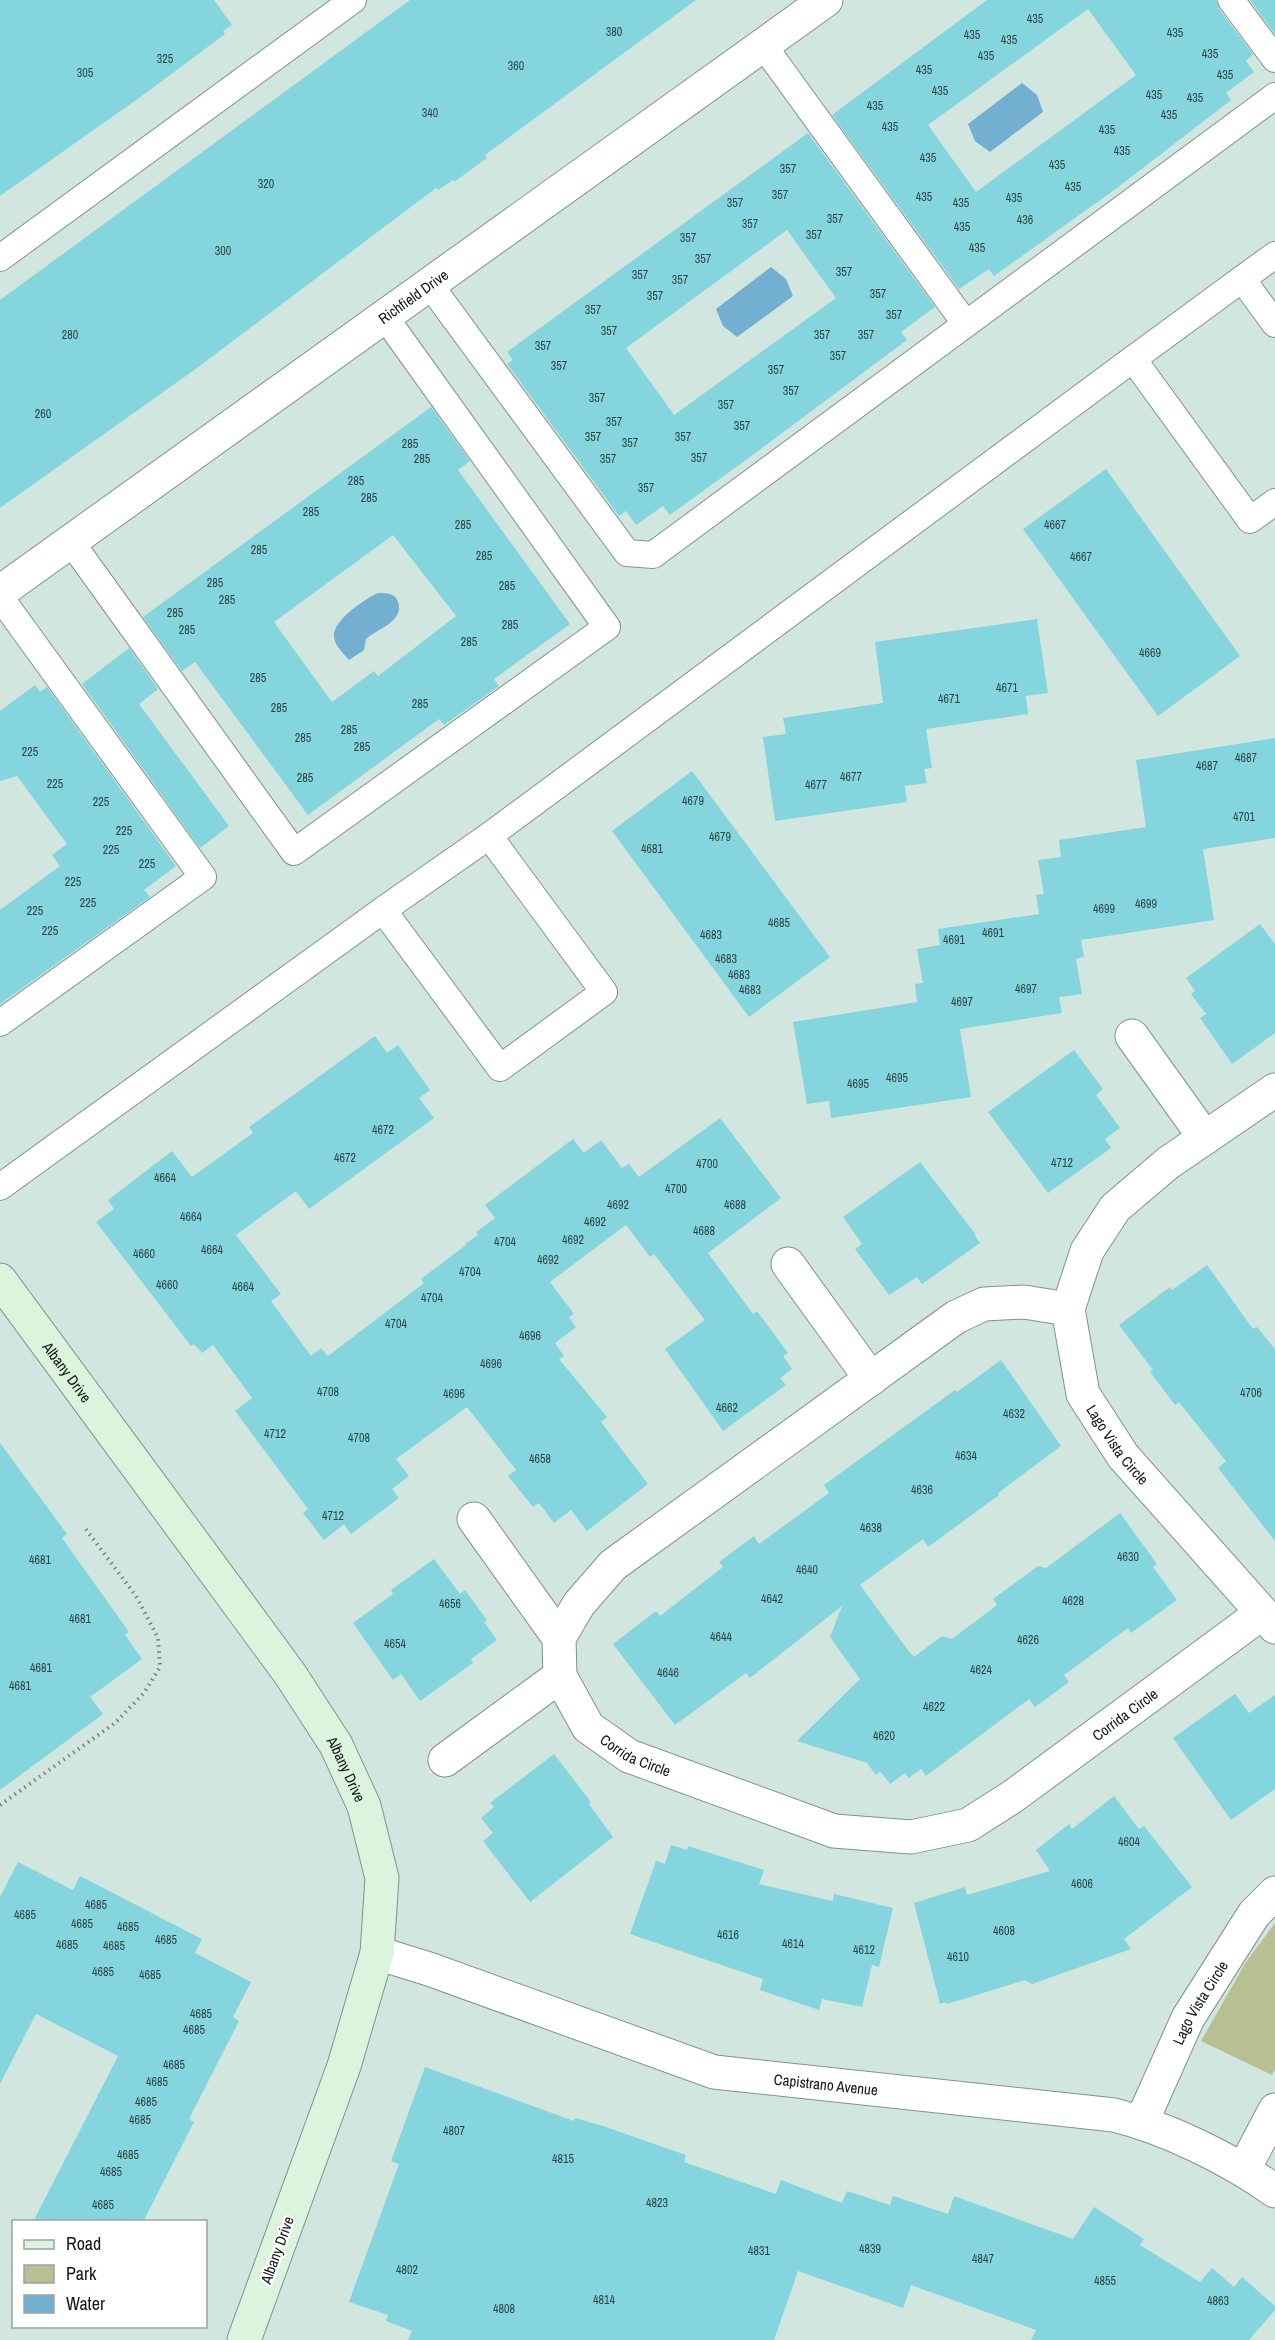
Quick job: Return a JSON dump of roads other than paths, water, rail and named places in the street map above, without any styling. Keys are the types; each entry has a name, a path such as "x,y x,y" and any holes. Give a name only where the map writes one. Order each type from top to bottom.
{"street":[{"name":"Richfield Drive","path":"0,592 826,0"},
{"path":"1132,1036 1205,1138"},
{"name":"Lago Vista Circle","path":"1268,1620 1123,1456 1088,1403 1083,1394 1068,1309 1087,1251 1115,1208 1168,1163 1275,1090"},
{"path":"788,1264 871,1378"},
{"name":"Albany Drive","path":"0,1280 290,1674 336,1745 364,1806 382,1878 377,1953 344,2066 244,2340"},
{"path":"474,1519 559,1638 579,1604 613,1565 956,1317 984,1304 1024,1302 1068,1309"},
{"name":"Corrida Circle","path":"559,1638 560,1676 588,1727 629,1756 834,1831 911,1837 968,1825 1268,1620"},
{"path":"445,1760 560,1676"},
{"name":"Lago Vista Circle","path":"1142,2121 1188,2018 1254,1914 1275,1893"},
{"name":"Capistrano Avenue","path":"377,1953 429,1969 714,2072 1114,2115 1142,2121 1244,2169 1275,2191"},
{"path":"1244,2169 1275,2110"}],"lane":[{"path":"0,258 353,0"},
{"path":"1231,0 1275,59"},
{"path":"763,45 965,323"},
{"path":"430,285 627,553 653,555 1275,96"},
{"path":"0,1187 489,836 1275,255"},
{"path":"1242,279 1275,324"},
{"path":"71,542 294,852 607,627 385,317"},
{"path":"1133,359 1250,520 1275,502"},
{"path":"0,597 203,878 0,1023"},
{"path":"383,910 500,1068 603,992 489,836"}],"water":[{"path":"1022,83 1037,95 1043,112 990,152 975,141 968,124"},
{"path":"771,267 786,279 793,296 737,337 723,326 716,309"},
{"path":"378,593 387,593 395,597 398,602 398,614 389,624 366,639 364,650 349,660 336,643 335,630 344,617"}]}
